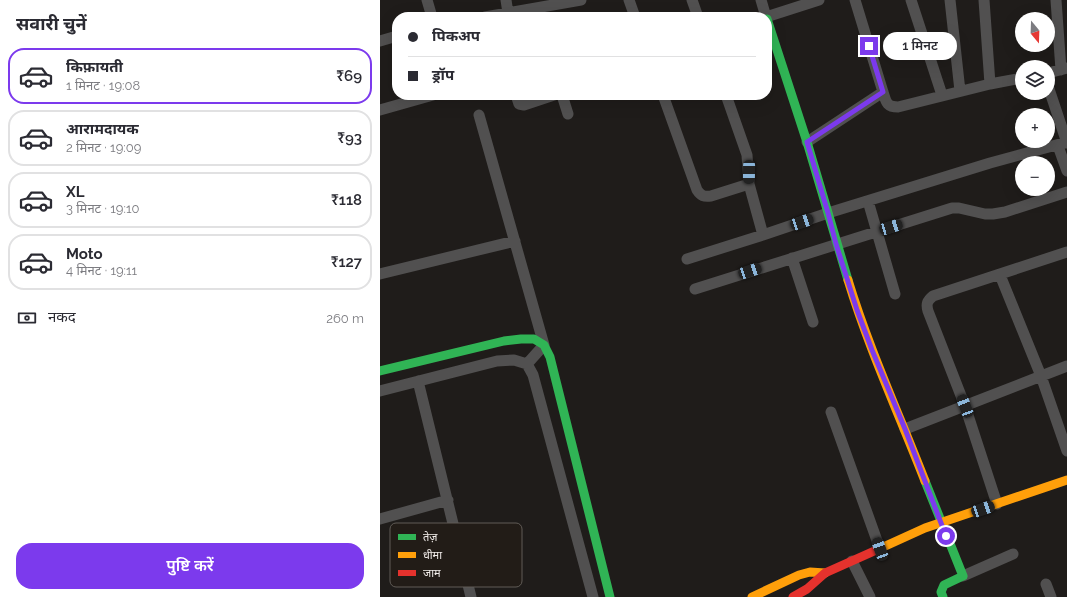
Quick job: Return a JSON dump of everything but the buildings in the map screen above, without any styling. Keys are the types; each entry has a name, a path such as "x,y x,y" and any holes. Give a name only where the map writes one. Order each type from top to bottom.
{"street":[{"path":"427,0 431,12"},
{"path":"506,0 508,12"},
{"path":"537,12 581,0"},
{"path":"629,0 633,12"},
{"path":"692,0 696,12"},
{"path":"761,0 765,12"},
{"path":"772,16 819,0"},
{"path":"855,0 883,92 888,104 892,107 1015,79"},
{"path":"911,0 942,95"},
{"path":"950,0 960,91"},
{"path":"984,0 990,84"},
{"path":"1056,0 1064,69"},
{"path":"772,34 807,142 836,244 857,310 905,429 940,523 963,576"},
{"path":"380,41 392,37"},
{"path":"807,142 883,92"},
{"path":"380,110 415,100"},
{"path":"518,100 519,104 524,105 539,100"},
{"path":"564,100 568,114"},
{"path":"665,100 697,190 700,194 705,197 711,196 749,184"},
{"path":"728,100 747,155 749,184 763,236"},
{"path":"1052,100 1064,144 1067,171"},
{"path":"479,115 544,345 550,356 610,597"},
{"path":"688,259 763,236 828,213 990,163 1064,144"},
{"path":"695,289 952,208 959,208 984,214 993,214 1005,212 1067,192"},
{"path":"868,201 895,294"},
{"path":"380,274 515,242"},
{"path":"997,504 965,406 928,311 928,300 933,296 1067,252"},
{"path":"792,258 813,322"},
{"path":"1000,275 1040,376 1067,452"},
{"path":"380,371 504,341 534,339 544,345"},
{"path":"527,364 544,345"},
{"path":"380,391 496,361 514,360 527,364 533,375 593,597"},
{"path":"905,429 1067,366"},
{"path":"418,381 453,523"},
{"path":"831,412 880,549"},
{"path":"795,596 817,581 825,573 926,528 1067,480"},
{"path":"380,519 448,500"},
{"path":"943,597 941,592 944,585 1013,554"},
{"path":"852,562 870,597"},
{"path":"752,597 799,575 810,572 825,573"},
{"path":"1046,584 1051,597"},
{"path":"469,587 471,597"}],"traffic: fast":[{"path":"772,34 807,142 848,280"},
{"path":"380,371 504,341 534,339 544,345 550,357 610,597"},
{"path":"925,481 963,576 944,585 941,592 943,597"}],"traffic: slow":[{"path":"848,280 875,356 925,481"},
{"path":"881,548 925,528 1067,480"},
{"path":"752,597 799,575 810,572 825,573"}],"traffic: jam":[{"path":"793,597 807,589 825,573 881,548"}],"route":[{"path":"869,46 883,92 807,142 836,244 857,310 946,536"}]}
